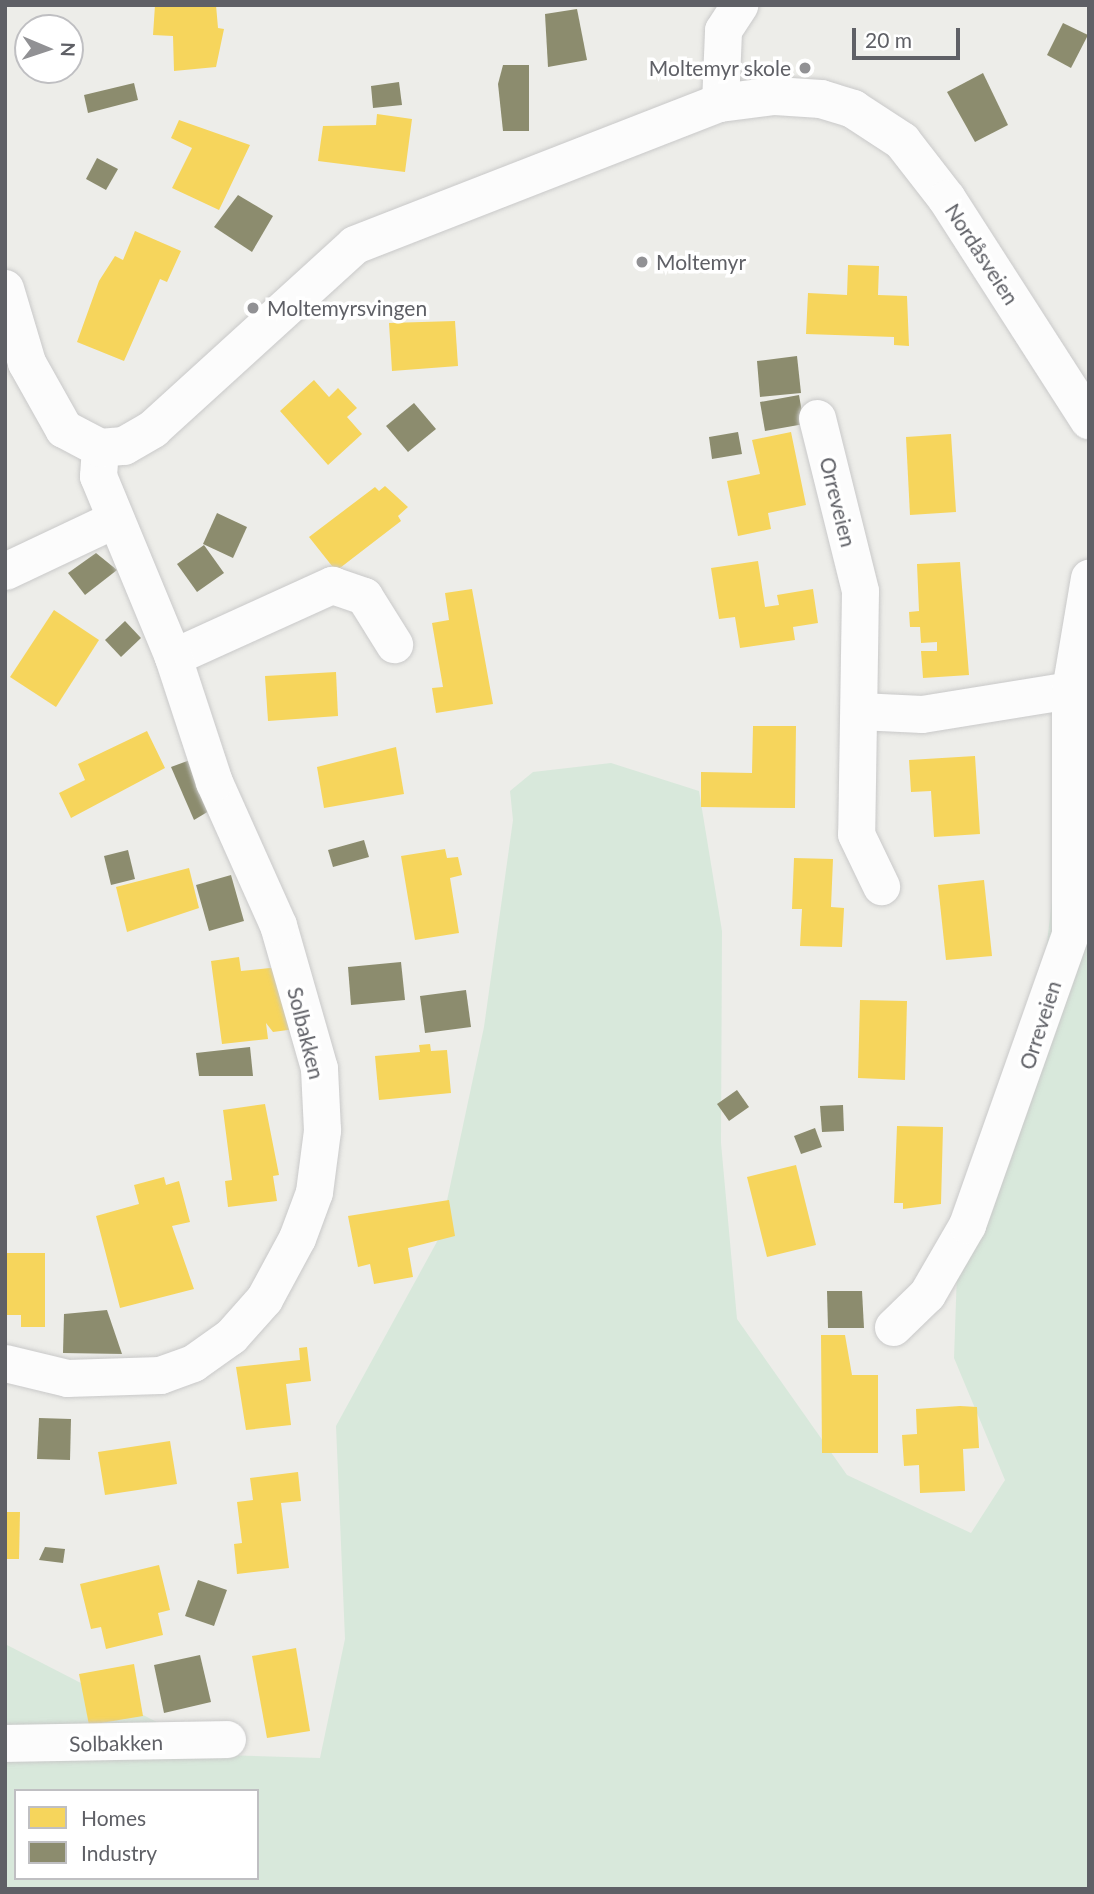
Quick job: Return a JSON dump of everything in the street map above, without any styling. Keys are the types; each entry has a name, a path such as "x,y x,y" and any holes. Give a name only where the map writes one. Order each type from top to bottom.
{"main road":[{"name":"Nordåsveien","path":"720,103 775,96 853,109 902,141 947,199 1089,420"},
{"path":"5,289 27,363 64,429 100,448 124,446 153,429 355,246 720,103"}],"street":[{"path":"720,103 723,30 739,5"},
{"name":"Orreveien","path":"817,418 860,591 856,834 881,886"},
{"name":"Solbakken","path":"5,1363 67,1378 114,1380 193,1363 264,1299 314,1192 322,1130 319,1068 278,925 214,782 173,657 98,476 100,448"},
{"path":"5,570 115,519"},
{"name":"Orreveien","path":"893,1327 927,1294 967,1225 1070,934 1070,690 1089,578"},
{"path":"173,657 332,585 364,596 394,643"},
{"path":"859,711 922,714 1070,690"},
{"name":"Solbakken","path":"5,1743 227,1739"}],"green space":[{"path":"1089,587 1089,1889 5,1889 5,1644 221,1755 320,1758 345,1639 336,1426 439,1238 484,1027 513,820 510,791 533,772 611,763 699,791 722,931 721,1143 737,1319 847,1475 971,1533 1005,1480 954,1358 958,1244 1035,1044"}],"building: Homes":[{"path":"155,5 216,5 218,28 224,29 216,67 174,71 173,36 153,35"},
{"path":"377,114 412,119 405,172 318,161 323,126 376,125"},
{"path":"179,120 250,145 219,210 172,188 192,148 171,138"},
{"path":"135,231 181,251 167,282 160,279 124,361 77,342 99,281 115,256 123,260"},
{"path":"848,265 879,266 878,295 907,296 909,346 894,345 894,337 806,334 808,293 847,295"},
{"path":"455,321 458,366 392,371 389,323"},
{"path":"314,380 329,397 338,388 357,408 347,417 362,434 328,465 280,411"},
{"path":"791,432 806,505 768,513 771,529 738,536 727,481 760,474 752,440"},
{"path":"951,434 956,512 910,515 906,437"},
{"path":"385,486 408,507 398,516 401,521 336,571 309,537 375,487 379,491"},
{"path":"758,561 765,607 779,605 777,595 813,589 818,623 793,627 795,640 740,648 735,617 719,619 711,568"},
{"path":"960,562 969,675 923,678 921,651 937,651 937,642 921,643 920,627 910,627 909,612 919,611 917,564"},
{"path":"472,589 493,704 436,713 432,688 443,687 432,623 449,620 445,593"},
{"path":"54,610 99,640 56,707 10,677"},
{"path":"336,672 338,716 268,721 265,676"},
{"path":"753,726 796,726 795,808 701,807 701,772 752,773"},
{"path":"147,731 165,768 71,818 59,793 85,780 78,764"},
{"path":"396,747 404,794 324,808 317,767"},
{"path":"975,756 980,834 934,837 931,791 911,792 909,760"},
{"path":"445,849 447,858 458,857 462,875 450,878 459,933 415,940 401,856"},
{"path":"794,858 833,859 831,907 844,908 842,947 800,946 802,909 792,909"},
{"path":"189,868 199,908 127,932 116,887"},
{"path":"984,880 992,956 946,960 938,885"},
{"path":"239,957 241,971 279,967 295,1029 273,1032 266,1023 268,1039 222,1044 211,961"},
{"path":"860,1000 907,1001 905,1080 858,1078"},
{"path":"430,1044 431,1051 447,1050 451,1093 379,1100 375,1056 420,1052 419,1045"},
{"path":"265,1104 279,1175 273,1176 277,1201 228,1207 225,1181 232,1180 223,1110"},
{"path":"897,1126 943,1127 941,1204 903,1209 903,1203 894,1203"},
{"path":"796,1165 816,1245 767,1257 747,1177"},
{"path":"164,1177 166,1185 179,1181 190,1222 172,1226 194,1289 120,1308 96,1216 139,1204 134,1185"},
{"path":"449,1200 455,1236 408,1248 413,1277 374,1284 370,1264 358,1267 348,1216"},
{"path":"5,1253 45,1253 45,1327 21,1327 21,1315 5,1315"},
{"path":"821,1335 845,1335 852,1375 878,1375 878,1453 822,1453"},
{"path":"307,1347 311,1381 286,1384 291,1425 246,1430 236,1367 300,1360 299,1348"},
{"path":"977,1407 979,1448 963,1449 965,1491 920,1493 919,1465 904,1466 902,1435 917,1434 916,1409"},
{"path":"170,1441 177,1484 105,1495 98,1452"},
{"path":"298,1472 301,1501 281,1503 289,1568 237,1574 234,1544 242,1543 237,1502 253,1500 250,1478"},
{"path":"5,1512 20,1512 19,1559 5,1559"},
{"path":"159,1565 170,1610 158,1613 163,1635 106,1649 101,1627 91,1629 80,1584"},
{"path":"296,1648 310,1731 267,1738 252,1656"},
{"path":"134,1664 143,1716 89,1725 79,1674"}],"building: Industry":[{"path":"577,9 587,60 548,67 545,14"},
{"path":"1063,23 1088,35 1071,68 1047,55"},
{"path":"503,65 529,65 529,131 503,131 498,84"},
{"path":"983,73 1008,125 975,142 947,92"},
{"path":"399,82 402,105 373,108 371,86"},
{"path":"134,83 138,100 88,113 84,95"},
{"path":"97,158 118,169 106,190 86,179"},
{"path":"238,195 273,216 252,252 214,227"},
{"path":"797,356 801,393 760,397 757,361"},
{"path":"799,395 804,424 765,431 760,402"},
{"path":"414,403 436,429 408,452 386,426"},
{"path":"738,432 742,454 712,459 709,437"},
{"path":"217,513 247,527 233,558 203,544"},
{"path":"204,545 224,573 197,592 177,564"},
{"path":"96,553 117,570 85,595 68,573"},
{"path":"125,621 141,638 121,657 105,640"},
{"path":"190,760 209,811 194,820 171,767"},
{"path":"364,840 369,857 333,867 328,850"},
{"path":"128,850 135,879 111,885 104,856"},
{"path":"231,875 244,921 209,931 196,885"},
{"path":"401,962 405,1000 351,1005 348,967"},
{"path":"466,990 471,1027 425,1033 420,996"},
{"path":"250,1047 253,1076 199,1076 196,1053"},
{"path":"737,1090 749,1107 729,1121 717,1104"},
{"path":"843,1105 844,1131 822,1132 820,1106"},
{"path":"815,1128 822,1147 801,1154 794,1136"},
{"path":"827,1291 862,1291 864,1328 828,1328"},
{"path":"107,1310 122,1354 63,1353 64,1314"},
{"path":"39,1418 71,1419 70,1460 37,1459"},
{"path":"45,1547 65,1549 63,1563 39,1560"},
{"path":"198,1580 227,1590 214,1626 185,1616"},
{"path":"200,1655 211,1702 164,1713 154,1665"}],"place":[{"name":"Moltemyr skole","path":"805,68"},
{"name":"Moltemyr","path":"642,262"},
{"name":"Moltemyrsvingen","path":"253,308"}]}
